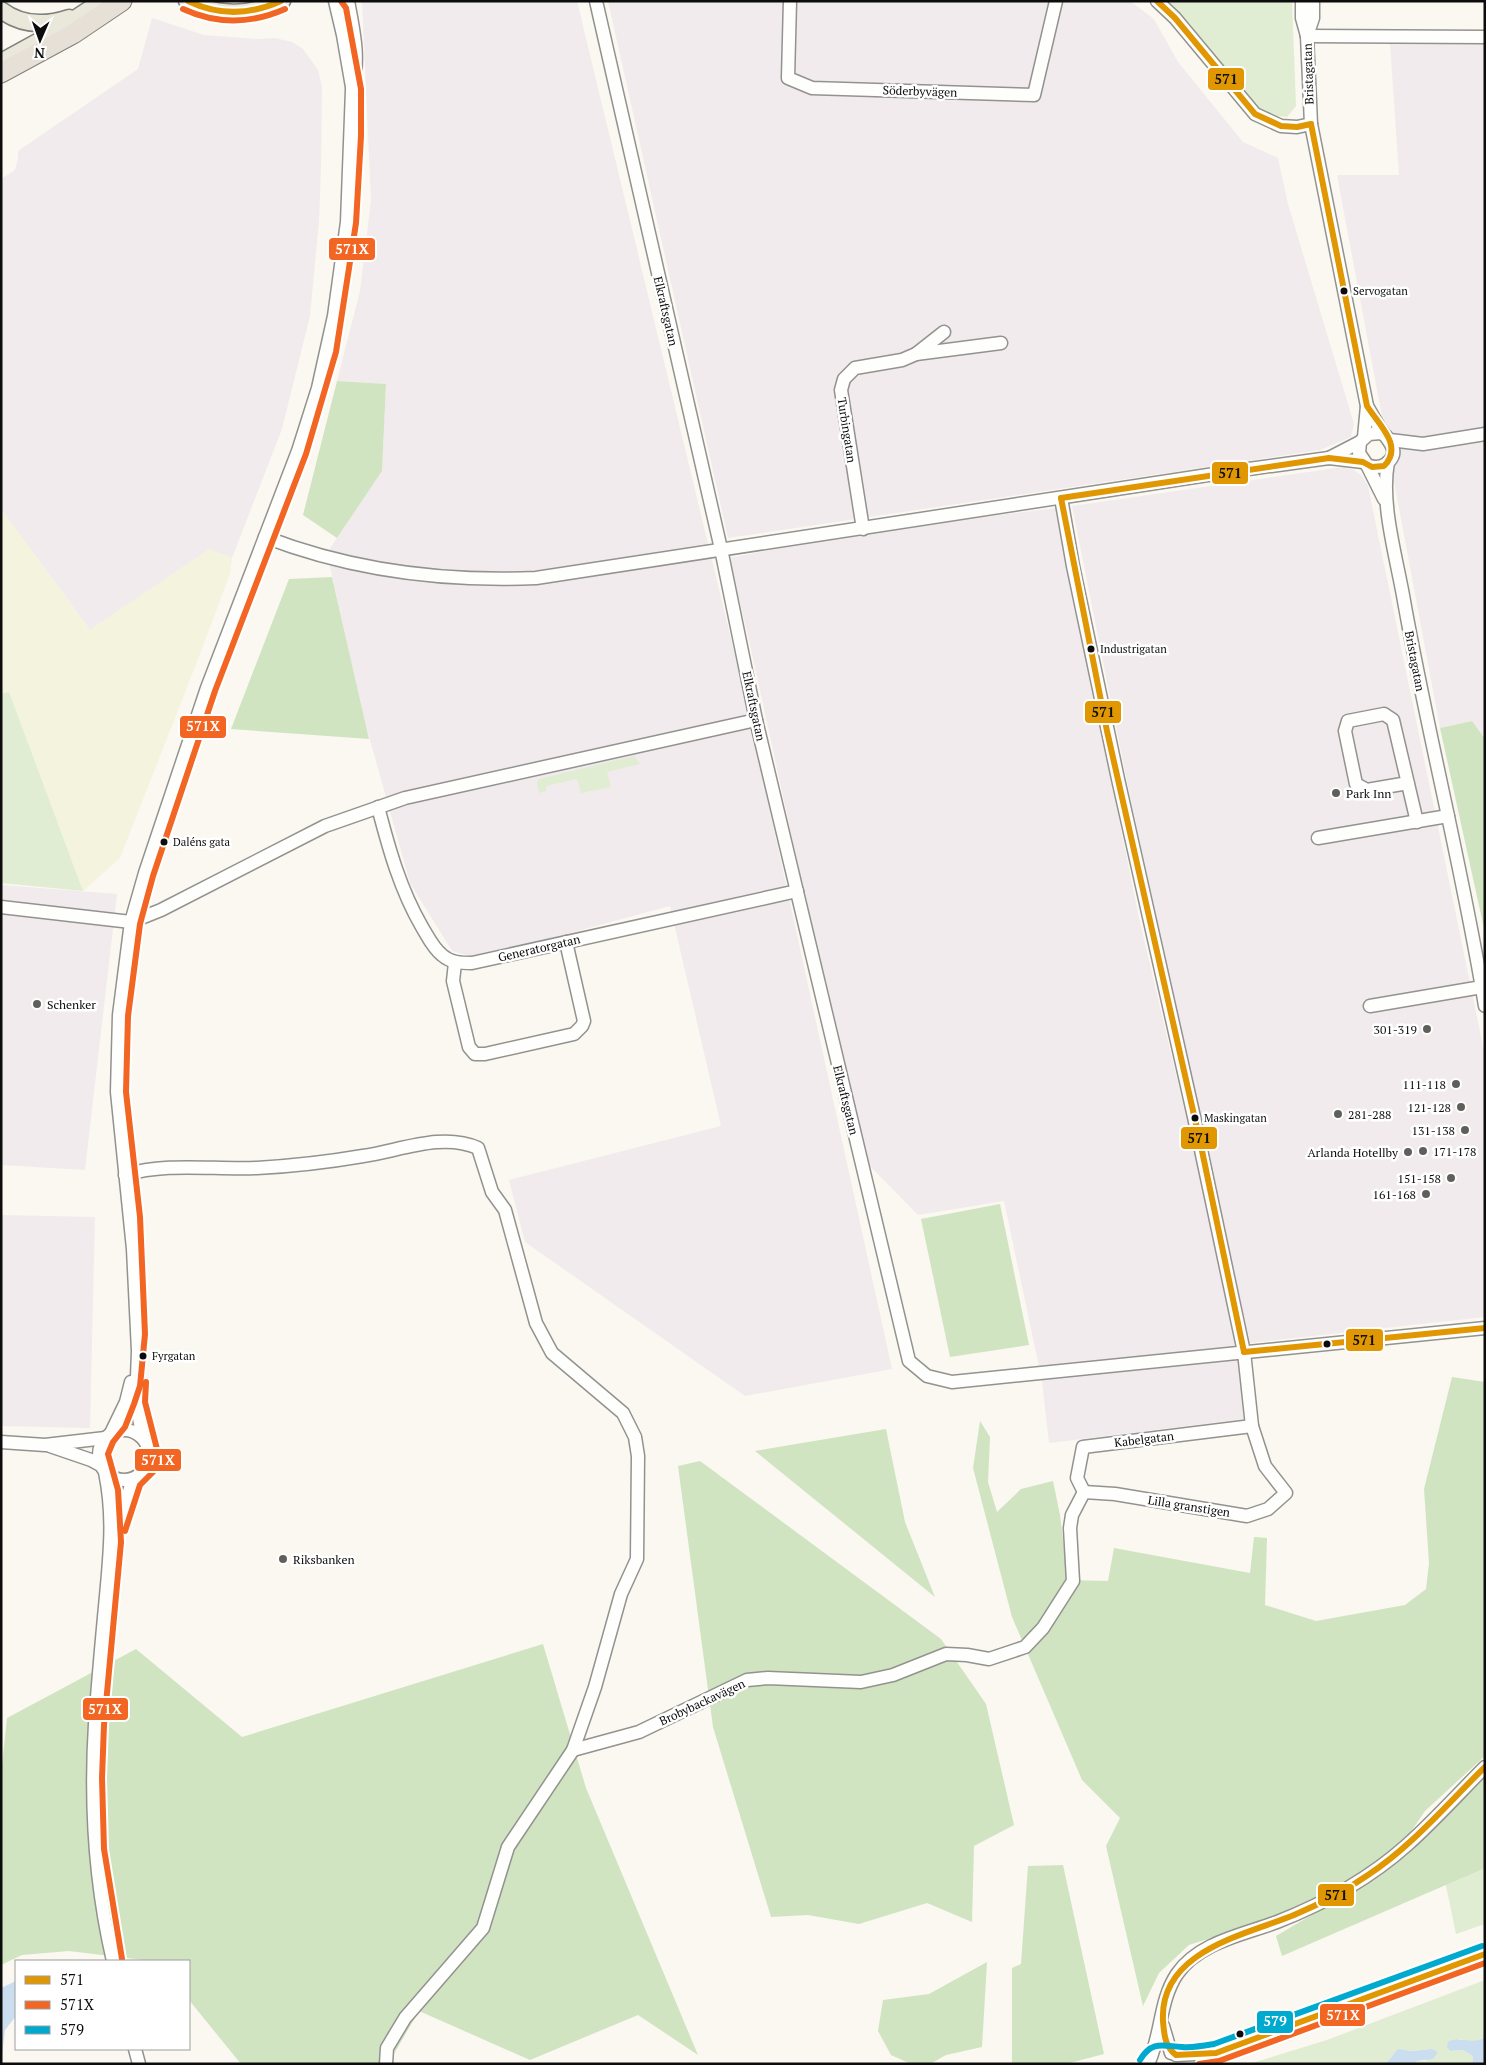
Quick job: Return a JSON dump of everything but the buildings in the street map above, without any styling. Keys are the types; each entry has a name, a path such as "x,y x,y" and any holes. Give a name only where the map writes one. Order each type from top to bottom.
{"highway":[{"path":"1,75 10,63 73,34 122,1"}],"main road":[{"path":"10,63 102,1"},
{"path":"187,1 208,10 228,13 253,11 282,1"},
{"path":"1,10 20,21 33,24 59,21 86,13"}],"street":[{"path":"45,1445 91,1460 113,1478 123,1480 133,1479 141,1474 147,1466 150,1456 148,1446 143,1438 136,1403 138,1351 133,1249 117,1092 119,1015 130,922 156,838 207,688 307,423 331,333 347,222 352,90 336,6 324,1"},
{"path":"348,1 355,37 358,69 352,90"},
{"name":"Elkraftsgatan","path":"596,1 721,549 756,720 909,1361 927,1376 952,1382 1485,1328"},
{"name":"Söderbyvägen","path":"790,1 788,78 812,88 1034,95 1056,1"},
{"path":"1157,1 1175,18 1255,114 1281,126 1297,127 1311,124"},
{"name":"Bristagatan","path":"1302,1 1302,18 1307,36 1311,124 1367,406 1359,453 1387,506"},
{"name":"Bristagatan","path":"1307,36 1313,18 1313,1"},
{"path":"1307,36 1485,37"},
{"name":"Turbingatan","path":"862,529 841,390 844,380 855,368 902,360 916,354 944,332"},
{"name":"Turbingatan","path":"916,354 1001,343"},
{"name":"Bristagatan","path":"1367,406 1388,438 1394,452 1386,472 1387,506 1416,669 1448,816 1485,1006"},
{"path":"1329,458 1375,433 1388,438 1423,444"},
{"path":"265,537 302,551 350,564 398,573 489,580 536,578 1329,458 1378,468 1423,444 1485,434"},
{"path":"1061,498 1111,744 1194,1116 1244,1352 1252,1426"},
{"path":"1408,783 1367,790 1356,784 1345,731 1348,721 1384,714 1393,720 1408,783 1417,822"},
{"path":"1,907 130,922 161,910 296,839 378,807 461,785 756,720"},
{"path":"378,807 404,893 433,945 443,956 455,962 453,980 469,1047 475,1054 485,1054 574,1034 582,1026 584,1021 566,942"},
{"path":"1318,838 1448,816"},
{"name":"Generatorgatan","path":"455,962 472,963 797,891"},
{"path":"1370,1006 1482,987"},
{"path":"125,1175 147,1168 256,1168 295,1165 363,1156 430,1142 465,1142 478,1148 492,1192 506,1210 536,1323 552,1353 623,1413 635,1437 638,1456 637,1559 621,1594 595,1687 573,1750 508,1847 483,1928 405,2018 386,2048 386,2064"},
{"path":"113,1960 101,1897 93,1797 95,1724 112,1542 109,1490 99,1453 126,1402 131,1384 136,1332"},
{"name":"Kabelgatan","path":"1084,1492 1077,1478 1083,1447 1252,1426"},
{"name":"Lilla granstigen","path":"1084,1492 1115,1494 1247,1516 1268,1509 1286,1493 1265,1466 1252,1426"},
{"path":"1,1442 45,1445 108,1435 126,1430 135,1432 143,1438"},
{"path":"112,1542 133,1479"},
{"name":"Brobybackavägen","path":"573,1750 639,1732 747,1680 768,1678 861,1682 894,1675 946,1654 989,1659 1025,1647 1043,1628 1073,1581 1070,1528 1072,1515 1084,1492"},
{"path":"1149,2061 1156,2045 1170,1988 1178,1974 1190,1960 1220,1942 1245,1935 1303,1912 1352,1886 1406,1846 1485,1767"},
{"path":"1149,2061 1156,2054 1176,2057 1216,2053 1485,1954"},
{"path":"1162,2016 1164,2033 1176,2057"},
{"path":"135,2050 139,2064"},
{"path":"1201,2064 1216,2053"}],"shaded area":[{"path":"362,1 577,1 745,697 892,1369 745,1396 525,1242 509,1180 721,1126 670,906 477,958 452,951 410,883 365,722 327,553 382,471 386,384 337,381 360,291 371,200"},
{"path":"608,1 1130,1 1154,19 1178,62 1243,142 1278,158 1288,204 1354,424 1351,437 1320,450 728,538"},
{"path":"152,18 204,35 257,39 275,38 292,42 303,49 318,70 322,86 321,168 319,221 310,316 282,429 232,558 209,550 90,630 1,509 1,179 15,170 18,151 138,69"},
{"path":"1390,44 1485,44 1485,739 1472,721 1440,728 1337,175 1399,175"},
{"path":"1343,467 1354,470 1362,476 1368,486 1485,1056 1485,1317 1250,1343 1129,792 1072,506"},
{"path":"1056,508 1139,918 1198,1168 1238,1357 1244,1419 1049,1443 1042,1381 1004,1201 918,1215 862,1158 837,1028 804,893 749,640 729,558 862,532"},
{"path":"1,885 117,894 85,1170 1,1165"},
{"path":"1,1215 95,1217 90,1428 1,1426"}],"green space":[{"path":"1168,1 1292,1 1296,106 1287,117 1267,115 1245,101 1191,25"},
{"path":"337,381 386,384 382,471 337,538 303,515"},
{"path":"1,509 90,630 209,549 232,558 230,574 120,858 83,891 9,693 1,694"},
{"path":"332,577 369,739 231,729 289,579"},
{"path":"9,692 83,891 1,883 1,694"},
{"path":"1472,721 1485,739 1485,933 1440,728"},
{"path":"634,756 640,764 607,772 611,787 581,793 577,779 546,786 546,791 539,793 537,782 539,779"},
{"path":"1000,1204 1029,1345 950,1357 921,1219"},
{"path":"1452,1377 1485,1382 1485,1756 1425,1811 1401,1846 1335,1893 1258,1923 1189,1945 1159,1973 1143,2006 1106,1846 1120,1818 1082,1780 1012,1617 973,1468 980,1421 990,1437 988,1482 997,1512 1021,1489 1053,1481 1060,1515 1068,1580 1108,1581 1114,1548 1250,1573 1254,1537 1267,1538 1265,1605 1316,1621 1405,1605 1426,1589 1429,1563 1424,1489"},
{"path":"886,1429 905,1522 935,1597 755,1451"},
{"path":"700,1461 941,1639 986,1704 1014,1825 974,1846 972,1922 927,1903 859,1924 808,1915 771,1917 713,1727 678,1466"},
{"path":"543,1644 586,1788 698,2055 638,2015 530,2060 419,2011 388,2064 241,2064 190,2001 190,1960 144,1960 69,1951 22,1955 1,1965 1,1775 7,1718 136,1649 242,1737"},
{"path":"1485,1776 1485,1868 1282,1956 1276,1936 1342,1897 1407,1852"},
{"path":"1485,1808 1485,1924 1456,1934 1439,1852"},
{"path":"1063,1865 1104,2054 1066,2064 1012,2064 1012,1968 1021,1964 1028,1866"},
{"path":"987,1962 982,2047 946,2055 930,2064 911,2064 891,2055 878,2031 883,2000 929,1994"},
{"path":"1485,1980 1485,2037 1476,2042 1459,2039 1450,2051 1463,2050 1473,2056 1473,2064 1414,2064 1417,2061 1426,2061 1428,2049 1420,2051 1400,2050 1391,2056 1385,2064 1249,2064 1327,2040"}],"water":[{"path":"15,1981 15,2017 5,2030 1,2064 1,1988"},
{"path":"1485,2037 1485,2064 1473,2064 1473,2056 1463,2050 1450,2051 1447,2047 1448,2042 1453,2040 1476,2041"},
{"path":"1398,2049 1413,2051 1432,2049 1438,2052 1433,2059 1417,2061 1414,2064 1385,2064"}],"transit line":[{"name":"571","path":"188,1 211,9 234,12 258,9 281,1"},
{"name":"571X","path":"122,1959 104,1849 102,1778 104,1725 121,1542 118,1490 108,1454 113,1442 125,1427 140,1386 145,1334 140,1217 126,1092 128,1016 140,924 153,876 215,691 306,454 336,352 356,223 361,136 361,89 346,8 341,1"},
{"name":"571","path":"1157,1 1175,18 1255,114 1281,126 1297,127 1311,124"},
{"name":"571X","path":"183,9 209,18 234,21 260,18 285,9"},
{"name":"571","path":"1061,498 1329,458 1363,462 1372,467 1384,466 1390,458 1391,443 1388,436 1367,406 1311,124"},
{"name":"571","path":"1061,498 1107,731 1201,1146 1244,1352"},
{"name":"571","path":"1244,1352 1485,1328"},
{"name":"571X","path":"125,1531 140,1485 154,1471 159,1457 145,1402 146,1382"},
{"name":"571","path":"1485,1767 1400,1851 1359,1881 1304,1911 1209,1949 1190,1962 1175,1978 1165,1997 1163,2021 1166,2040 1169,2048 1176,2055 1216,2053 1485,1954"},
{"name":"579","path":"1140,2060 1149,2049 1158,2046 1190,2047 1214,2044 1482,1946"},
{"name":"571X","path":"1199,2064 1219,2061 1485,1963"}],"place":[{"name":"Servogatan","path":"1344,291"},
{"name":"Industrigatan","path":"1091,649"},
{"name":"Park Inn","path":"1336,793"},
{"name":"Daléns gata","path":"164,842"},
{"name":"Schenker","path":"37,1004"},
{"name":"301-319","path":"1427,1029"},
{"name":"111-118","path":"1456,1084"},
{"name":"121-128","path":"1461,1107"},
{"name":"281-288","path":"1338,1114"},
{"name":"Maskingatan","path":"1195,1118"},
{"name":"131-138","path":"1465,1130"},
{"name":"171-178","path":"1423,1151"},
{"name":"Arlanda Hotellby","path":"1408,1152"},
{"name":"151-158","path":"1451,1178"},
{"name":"161-168","path":"1426,1194"},
{"name":"Fyrgatan","path":"143,1356"},
{"name":"Riksbanken","path":"283,1559"}]}
